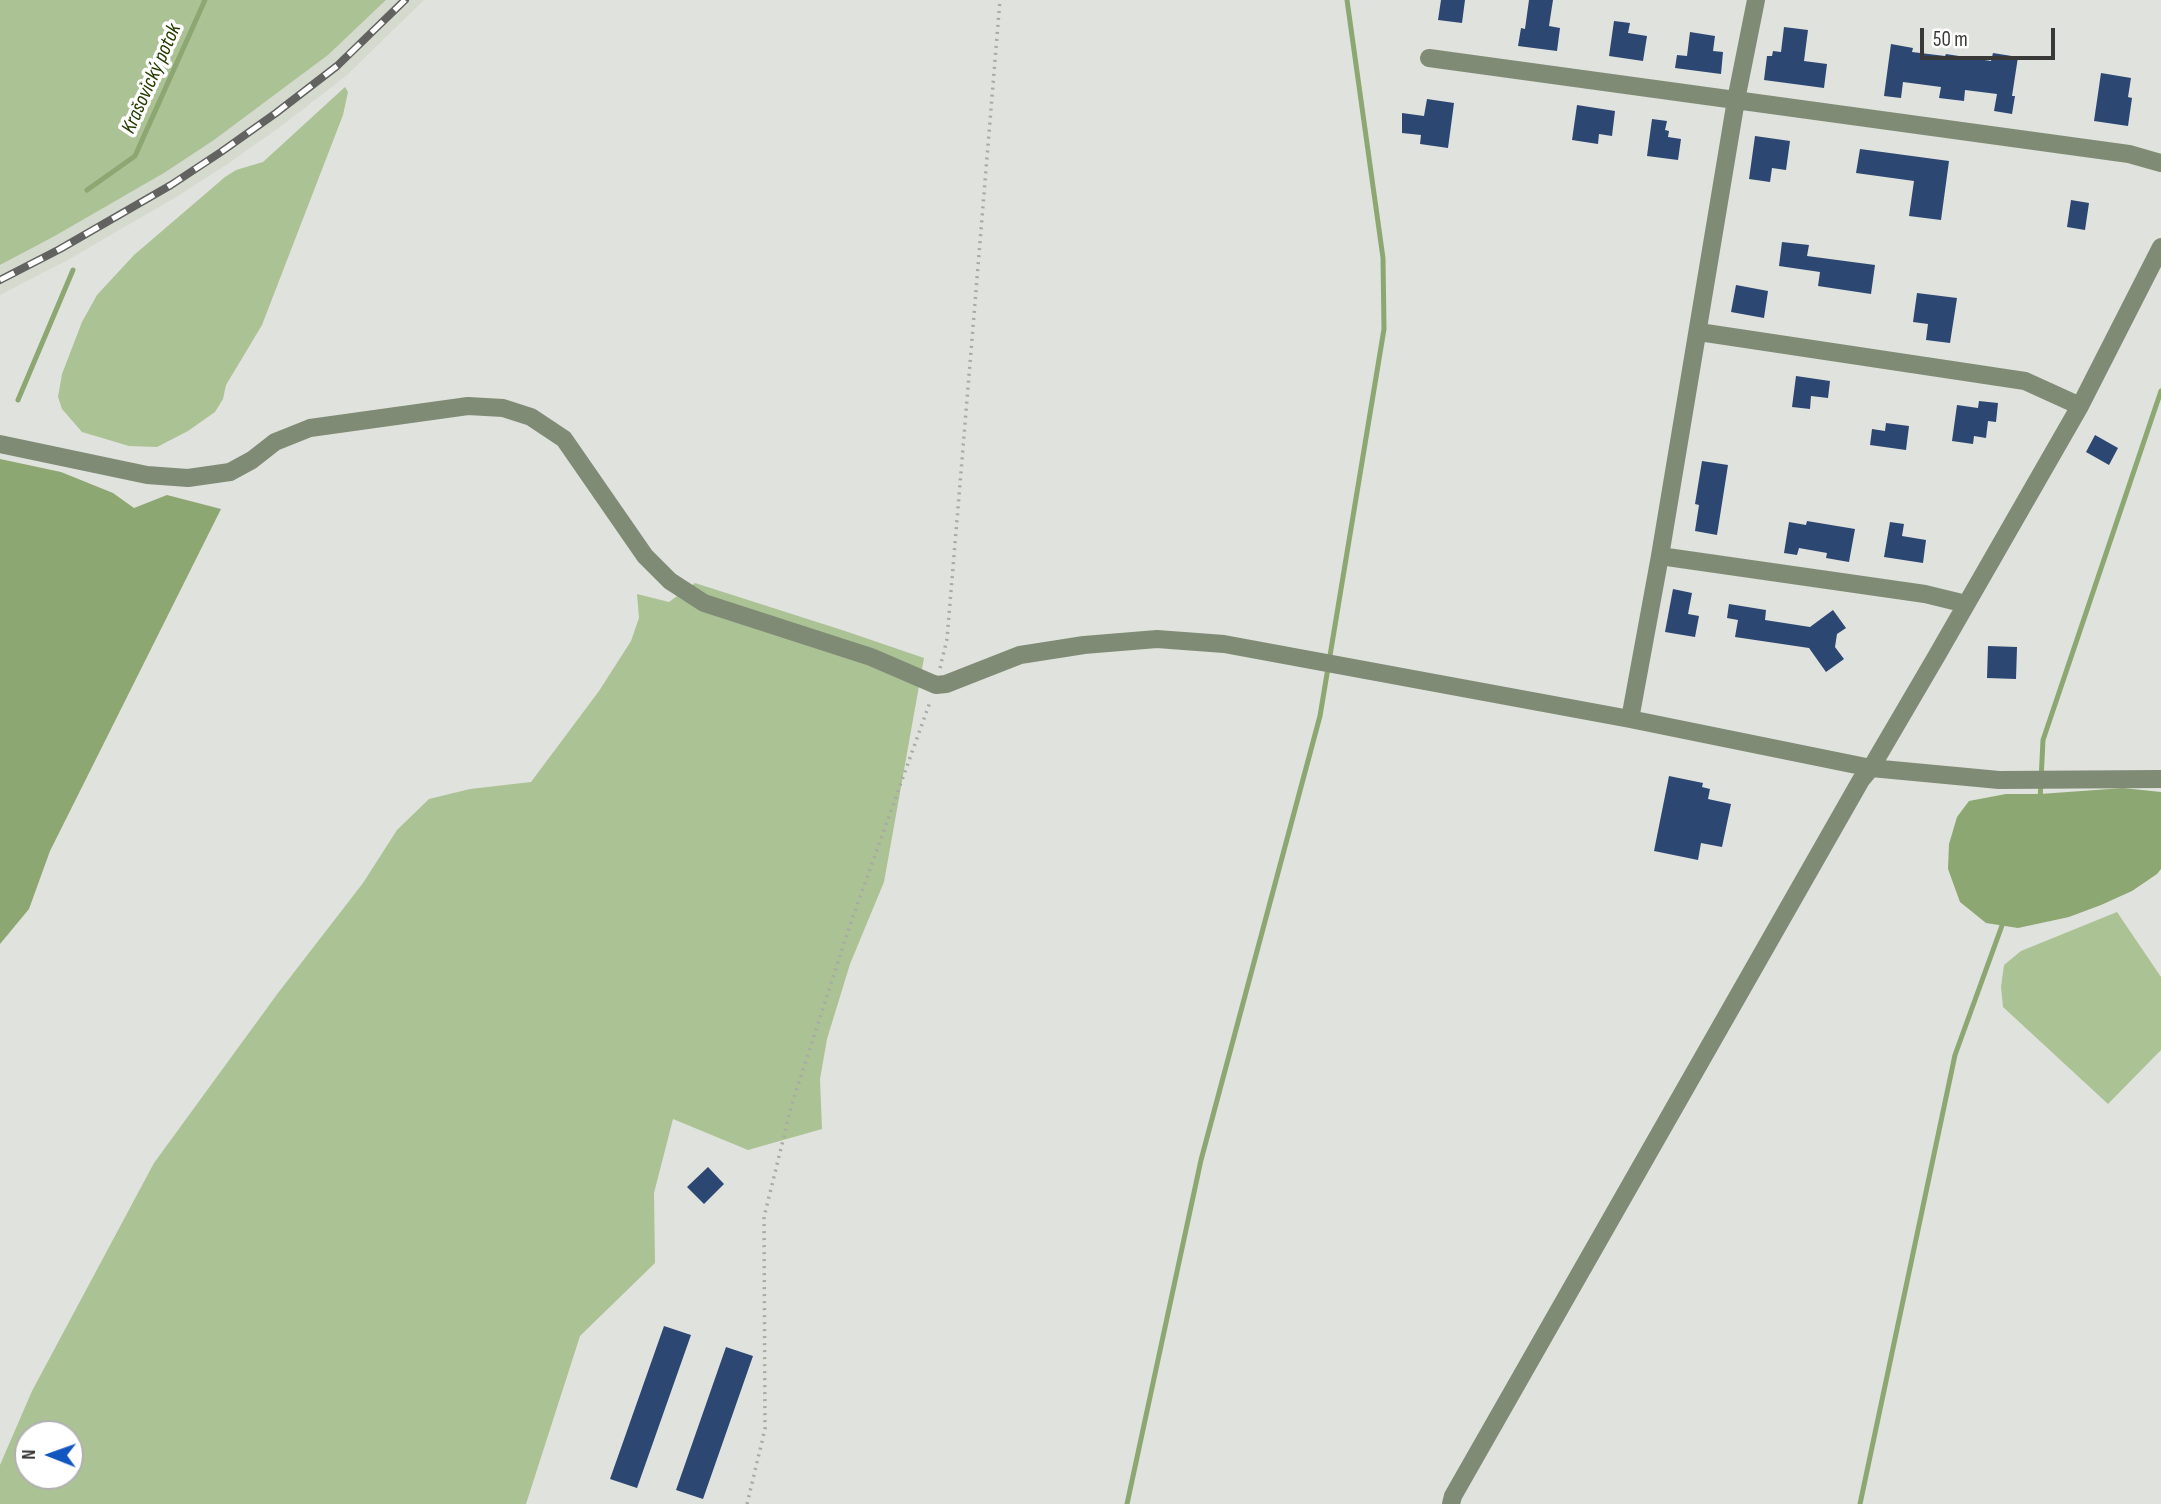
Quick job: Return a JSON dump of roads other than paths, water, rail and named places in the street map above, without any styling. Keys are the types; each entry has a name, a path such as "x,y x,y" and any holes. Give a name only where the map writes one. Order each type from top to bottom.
{"street":[{"path":"1630,719 1699,332 1736,100 1756,0"},
{"path":"1429,58 2129,155 2161,163"},
{"path":"1451,1504 1453,1496 1861,780 1871,768 2080,406 2161,247"},
{"path":"1699,332 2025,381 2080,406"},
{"path":"0,444 147,475 188,478 230,472 253,460 275,442 310,428 468,406 503,408 531,417 564,439 645,556 670,581 704,603 871,657 936,685 946,684 1020,655 1084,645 1157,639 1224,644 1630,719 1871,768 1999,780 2161,779"},
{"path":"1660,555 1924,594 1966,604"}],"waterway":[{"name":"Krašovický potok","path":"87,190 135,156 205,0"},
{"path":"1127,1504 1201,1160 1320,716 1384,329 1383,258 1347,0"},
{"name":"Krašovický potok","path":"18,400 73,270"},
{"path":"2040,801 2043,740 2161,391"},
{"path":"1860,1504 1955,1055 2004,920"}],"railway":[{"path":"0,280 171,185 221,152 337,66 405,0"}]}
